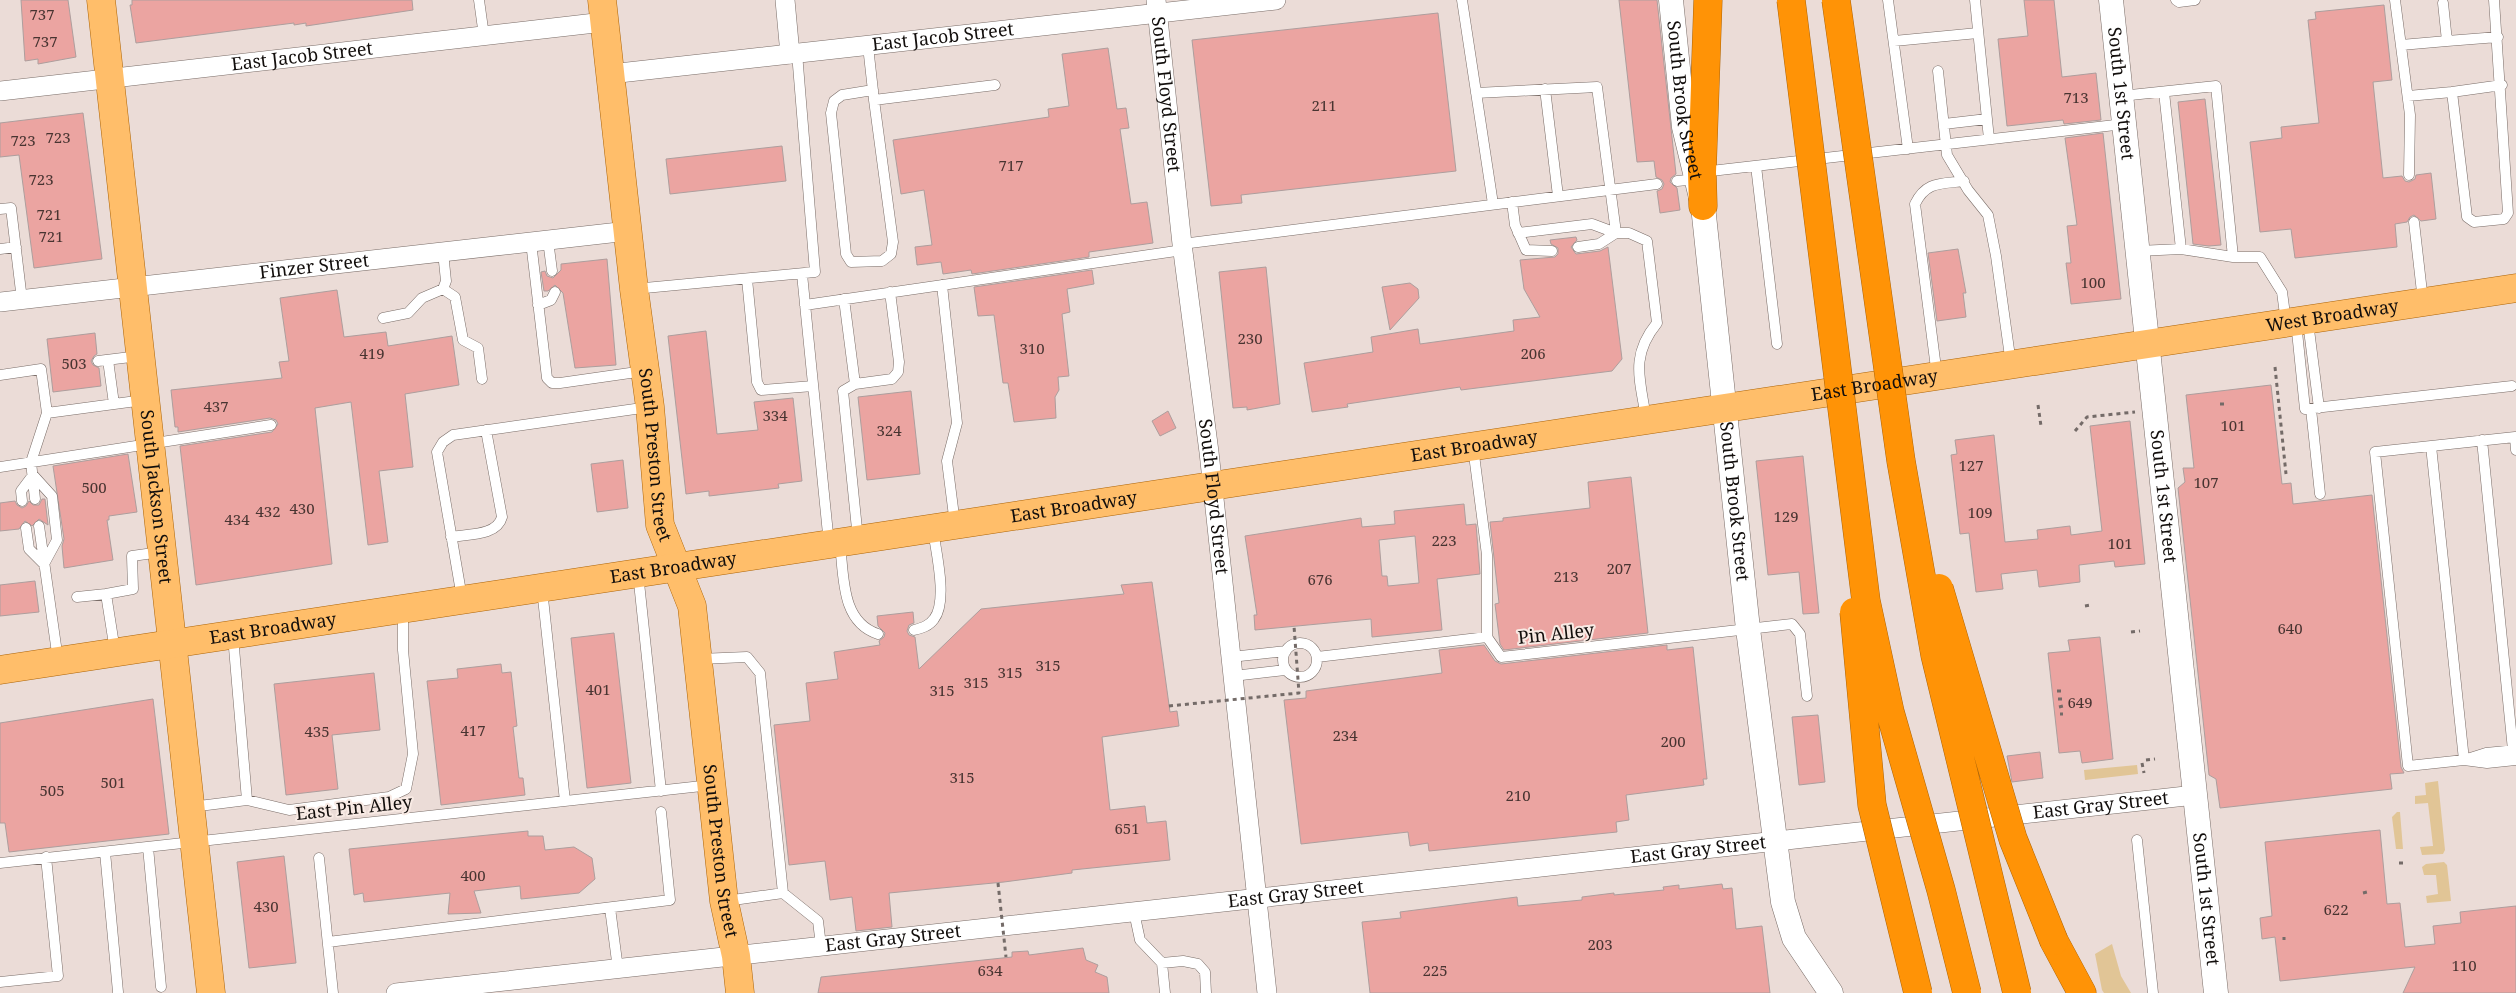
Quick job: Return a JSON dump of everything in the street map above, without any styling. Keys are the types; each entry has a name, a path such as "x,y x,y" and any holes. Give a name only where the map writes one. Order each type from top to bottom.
{"highway":[{"path":"1703,206 1692,178 1708,0"},
{"path":"1791,0 1866,601 1890,712 1941,890 1967,993"},
{"path":"1836,0 1901,461 1935,655 2016,993"},
{"path":"1845,428 1857,655 1872,806 1918,993"},
{"path":"1901,461 2014,839 2054,941 2082,993"}],"main road":[{"name":"South Jackson Street","path":"101,0 211,993"},
{"name":"South Preston Street","path":"603,11 634,289 650,407 660,525 692,606 724,901 736,956 740,993"},
{"name":"West Broadway","path":"2147,344 2516,288"},
{"name":"East Broadway","path":"0,670 2147,344"}],"street":[{"path":"785,0 794,54"},
{"name":"East Jacob Street","path":"610,74 868,46 1157,7 1276,0"},
{"name":"South Brook Street","path":"1670,0 1684,127 1692,178"},
{"name":"South 1st Street","path":"2111,0 2216,993"},
{"name":"South Floyd Street","path":"1157,7 1231,656 1267,993"},
{"name":"East Jacob Street","path":"0,91 484,36 603,11"},
{"name":"South Brook Street","path":"1703,206 1748,629 1784,902 1794,938 1831,993"},
{"name":"Finzer Street","path":"0,302 628,231"},
{"name":"East Gray Street","path":"396,993 2195,795"}],"lane":[{"path":"479,0 484,36"},
{"path":"1462,0 1493,204"},
{"path":"1888,0 1908,149"},
{"path":"1975,0 1989,139"},
{"path":"2176,0 2179,2 2195,0"},
{"path":"2395,0 2410,115 2409,175"},
{"path":"2452,92 2467,217 2474,222 2504,219 2508,213 2502,86 2494,0"},
{"path":"2443,3 2447,41"},
{"path":"1894,42 1978,33"},
{"path":"2401,45 2498,37"},
{"path":"868,46 873,96 893,242 891,254 882,261 851,262 846,254 831,113 834,101 842,95 873,96 995,85"},
{"path":"634,289 815,272 794,54"},
{"path":"1938,71 1947,155 1988,215 1996,256 2011,365"},
{"path":"2121,96 2216,86 2233,257"},
{"path":"2408,96 2502,86"},
{"path":"1476,93 1597,87 1616,233"},
{"path":"1545,89 1558,196"},
{"path":"2164,92 2181,249"},
{"path":"1944,124 1987,119"},
{"path":"1692,178 1756,166 2124,124"},
{"path":"1756,166 1777,344"},
{"path":"1937,376 1916,204 1921,191 1935,184 1964,181"},
{"path":"804,305 1183,247 1493,204 1657,184"},
{"path":"1512,202 1518,233 1526,250 1552,251"},
{"path":"0,209 11,208 22,300"},
{"path":"2414,222 2423,302"},
{"path":"1518,233 1592,224 1616,233 1629,232 1647,241 1657,323 1647,335 1638,356 1646,421"},
{"path":"1578,247 1599,244 1616,233"},
{"path":"539,241 552,271"},
{"path":"539,241 538,305 547,378 552,382 645,371"},
{"path":"0,249 16,247"},
{"path":"2138,251 2181,249 2233,257 2260,258 2282,292 2297,322 2312,408 2320,494"},
{"path":"383,318 408,313 422,298 443,289 446,281 443,252"},
{"path":"802,274 813,386 842,542 851,613 866,630 878,634"},
{"path":"747,279 757,382 761,390 813,386"},
{"path":"914,630 925,627 935,619 940,605 947,461 957,423 942,285"},
{"path":"443,289 455,297 463,340 478,348 482,379"},
{"path":"538,305 551,300 555,292"},
{"path":"842,542 842,391 855,384 892,379 898,372 899,362 890,292"},
{"path":"844,299 855,384"},
{"path":"114,404 103,360 140,356"},
{"path":"0,375 45,368 47,413 31,462 35,499"},
{"path":"2312,408 2512,386"},
{"path":"47,413 145,400"},
{"path":"462,599 436,452 442,442 453,435 650,407"},
{"path":"0,467 271,425"},
{"path":"452,537 494,530 500,525 502,518 486,430"},
{"path":"2482,440 2514,750 2486,753 2464,760 2408,766 2375,452 2482,440 2515,437 2516,450"},
{"path":"2431,446 2464,760"},
{"path":"1317,657 1487,637 1487,556 1473,447"},
{"path":"22,500 21,490 33,475"},
{"path":"33,475 52,496 57,540 44,564"},
{"path":"39,526 58,661"},
{"path":"26,528 29,549 44,564"},
{"path":"77,597 133,589 132,556 162,552"},
{"path":"638,573 661,791"},
{"path":"542,588 565,801"},
{"path":"106,594 115,652"},
{"path":"190,808 246,800 289,810 389,797 406,789 413,754 403,650 403,609"},
{"path":"1748,629 1792,624 1796,626 1800,634 1803,650 1807,696"},
{"name":"Pin Alley","path":"1487,637 1501,656 1748,629"},
{"path":"233,635 246,800"},
{"path":"1304,643 1310,646 1317,657 1314,670 1303,678 1296,678 1285,670 1283,664 1286,650 1290,646 1304,643"},
{"path":"1231,656 1286,650"},
{"path":"698,660 747,657 760,673 783,893 818,921 821,946"},
{"path":"1233,676 1285,670"},
{"path":"2464,760 2487,764 2516,760"},
{"name":"East Pin Alley","path":"0,863 712,785"},
{"path":"328,942 670,900 661,812"},
{"path":"2137,840 2153,993"},
{"path":"148,847 161,987"},
{"path":"105,852 118,992"},
{"path":"0,982 58,976 46,857"},
{"path":"319,858 333,993"},
{"path":"724,901 783,893"},
{"path":"610,908 618,969"},
{"path":"1134,912 1140,940 1162,963 1165,993"},
{"path":"1162,963 1183,961 1198,964 1205,972 1206,993"}],"path":[{"path":"2276,367 2286,474"},
{"path":"2038,405 2042,426"},
{"path":"2075,431 2087,417 2136,412"},
{"path":"2085,606 2091,605"},
{"path":"1169,706 1299,693 1294,626"},
{"path":"2131,632 2140,631"},
{"path":"2146,760 2154,759"},
{"path":"2142,763 2144,773"},
{"path":"2398,863 2404,863"},
{"path":"998,883 1006,957"}],"shaded area":[{"path":"2137,765 2138,774 2085,780 2084,770"},
{"path":"2438,781 2445,850 2443,854 2422,855 2420,847 2433,846 2428,803 2415,804 2415,796 2426,795 2425,783"},
{"path":"2397,812 2400,812 2403,849 2396,849 2392,817"},
{"path":"2444,862 2447,865 2451,901 2427,903 2426,896 2438,894 2436,875 2424,875 2422,867 2426,864"},
{"path":"2112,944 2121,976 2131,993 2104,993 2102,990 2095,954"}],"building":[{"path":"21,0 68,0 76,57 38,64 38,59 25,61"},
{"path":"132,0 412,0 413,10 306,26 306,23 294,25 294,23 136,43 130,5 132,5"},
{"path":"1619,0 1657,0 1676,174 1671,178 1670,182 1677,188 1680,210 1660,213 1657,191 1662,189 1664,184 1662,180 1656,177 1654,161 1637,162"},
{"path":"2024,0 2054,0 2062,77 2096,73 2101,120 2064,124 2063,120 2007,126 1998,39 2028,36"},
{"path":"2384,5 2392,80 2373,82 2383,178 2402,176 2405,181 2409,182 2415,179 2416,175 2431,173 2436,219 2421,221 2414,215 2407,222 2395,224 2397,247 2295,258 2291,229 2260,232 2250,142 2282,138 2281,127 2319,123 2308,20 2316,19 2315,12"},
{"path":"1438,13 1456,171 1241,195 1242,203 1211,206 1192,40"},
{"path":"1108,48 1117,109 1126,108 1129,128 1120,129 1131,204 1147,202 1153,243 1089,252 1089,257 972,274 971,270 943,274 941,262 917,265 915,247 932,245 924,190 901,194 893,140 1049,117 1048,109 1069,106 1062,54"},
{"path":"2205,99 2221,245 2209,246 2193,244 2178,102"},
{"path":"83,113 102,259 34,268 19,155 0,157 0,123"},
{"path":"2103,133 2121,299 2071,304 2066,263 2071,263 2067,226 2077,225 2065,138"},
{"path":"782,146 786,181 670,194 666,159"},
{"path":"1576,237 1577,240 1571,247 1576,254 1600,251 1608,247 1622,359 1612,371 1461,390 1460,387 1347,404 1348,407 1312,412 1304,363 1373,352 1371,337 1418,329 1420,344 1514,331 1513,320 1540,317 1524,289 1520,260 1555,257 1558,254 1558,248 1551,244 1550,240"},
{"path":"1958,249 1966,293 1963,293 1966,317 1937,321 1928,253"},
{"path":"607,259 616,365 575,368 563,293 555,285 548,291 544,291 541,272 545,271 547,276 553,278 561,270 561,264"},
{"path":"1266,267 1280,404 1247,410 1247,407 1233,408 1219,272"},
{"path":"1092,270 1094,284 1067,289 1070,312 1062,314 1069,376 1058,377 1059,390 1055,397 1056,418 1014,422 1008,383 1003,383 994,315 978,316 974,287"},
{"path":"1410,283 1418,289 1419,298 1390,330 1382,287"},
{"path":"337,290 344,337 386,332 388,346 452,336 459,385 405,394 413,467 379,471 388,542 368,545 351,402 315,408 332,564 196,585 180,446 272,432 278,424 276,420 270,418 178,432 178,427 175,427 171,390 282,378 279,362 289,361 280,298"},
{"path":"706,331 717,434 758,430 754,402 793,398 802,481 778,484 779,488 709,496 709,491 686,494 668,336"},
{"path":"95,333 97,354 91,361 93,365 99,368 101,386 53,392 47,339"},
{"path":"2271,385 2282,484 2291,483 2293,504 2372,495 2401,767 2404,773 2390,774 2392,789 2220,808 2216,779 2209,775 2178,488 2185,482 2183,468 2194,468 2186,395"},
{"path":"911,391 920,474 867,480 858,397"},
{"path":"1168,411 1176,428 1160,436 1152,421"},
{"path":"2130,421 2145,564 2115,567 2114,561 2079,565 2080,582 2039,587 2037,570 2001,574 2003,589 1976,592 1969,533 1960,534 1951,455 1957,454 1955,440 1994,435 2005,542 2038,539 2037,530 2070,526 2071,535 2102,531 2090,426"},
{"path":"128,454 137,512 109,516 109,520 107,520 113,560 64,568 62,546 64,539 53,466"},
{"path":"1803,456 1819,613 1803,614 1799,572 1768,575 1756,461"},
{"path":"623,460 628,508 597,512 591,464"},
{"path":"1631,477 1648,633 1504,650 1500,644 1495,604 1499,603 1490,522 1503,521 1503,518 1590,508 1588,482"},
{"path":"42,499 45,499 48,525 39,519 32,526 25,521 19,529 0,531 0,503 15,501 22,508 29,501 33,505 39,505"},
{"path":"1464,504 1466,525 1476,524 1480,574 1437,579 1442,630 1372,637 1371,619 1255,630 1254,615 1257,615 1245,536 1361,518 1362,527 1395,524 1394,511","holes":["1415,536 1419,583 1388,586 1387,576 1382,576 1379,540"]},
{"path":"35,581 39,612 0,616 0,585"},
{"path":"1152,582 1170,712 1177,711 1179,726 1102,737 1110,810 1145,806 1147,823 1166,821 1170,860 1072,870 1072,873 1004,882 889,893 892,927 856,931 852,897 830,900 825,861 789,865 774,725 810,721 806,683 838,679 834,652 880,645 879,641 884,637 885,633 878,626 877,616 913,612 914,623 909,625 907,631 909,635 915,637 919,669 981,609 1124,594 1121,585"},
{"path":"614,633 631,783 587,788 571,638"},
{"path":"2100,637 2113,759 2082,763 2080,751 2059,753 2048,653 2070,651 2068,640"},
{"path":"1484,645 1495,661 1501,664 1667,645 1667,650 1693,647 1707,779 1703,779 1704,785 1626,795 1629,820 1616,822 1617,832 1429,851 1428,843 1410,846 1408,832 1301,844 1284,700 1306,698 1306,691 1442,673 1439,650"},
{"path":"501,664 502,673 511,672 517,726 513,727 519,778 523,778 525,795 441,805 427,681 458,678 457,669"},
{"path":"374,673 380,730 332,735 338,789 286,795 274,684"},
{"path":"153,699 169,834 9,852 5,823 0,823 0,723"},
{"path":"1818,715 1825,782 1799,785 1792,717"},
{"path":"2040,752 2043,778 2012,782 2007,756"},
{"path":"2380,830 2387,904 2400,903 2405,947 2435,944 2433,926 2461,923 2460,912 2516,906 2516,993 2403,993 2415,967 2280,981 2275,937 2262,939 2260,918 2272,916 2265,842"},
{"path":"528,831 528,836 543,836 545,850 574,847 592,858 595,879 579,893 521,899 520,886 474,891 481,913 448,914 450,893 364,902 363,893 354,895 349,849"},
{"path":"284,856 296,963 249,968 237,862"},
{"path":"1722,884 1723,889 1732,888 1736,929 1762,926 1770,993 1370,993 1362,922 1401,918 1400,912 1517,897 1518,906 1582,900 1582,897 1614,893 1614,895 1664,890 1663,887 1679,885 1679,889"},
{"path":"1083,948 1086,960 1098,965 1095,972 1107,977 1109,993 818,993 821,977 1012,957 1012,952 1028,951 1029,955"}]}
